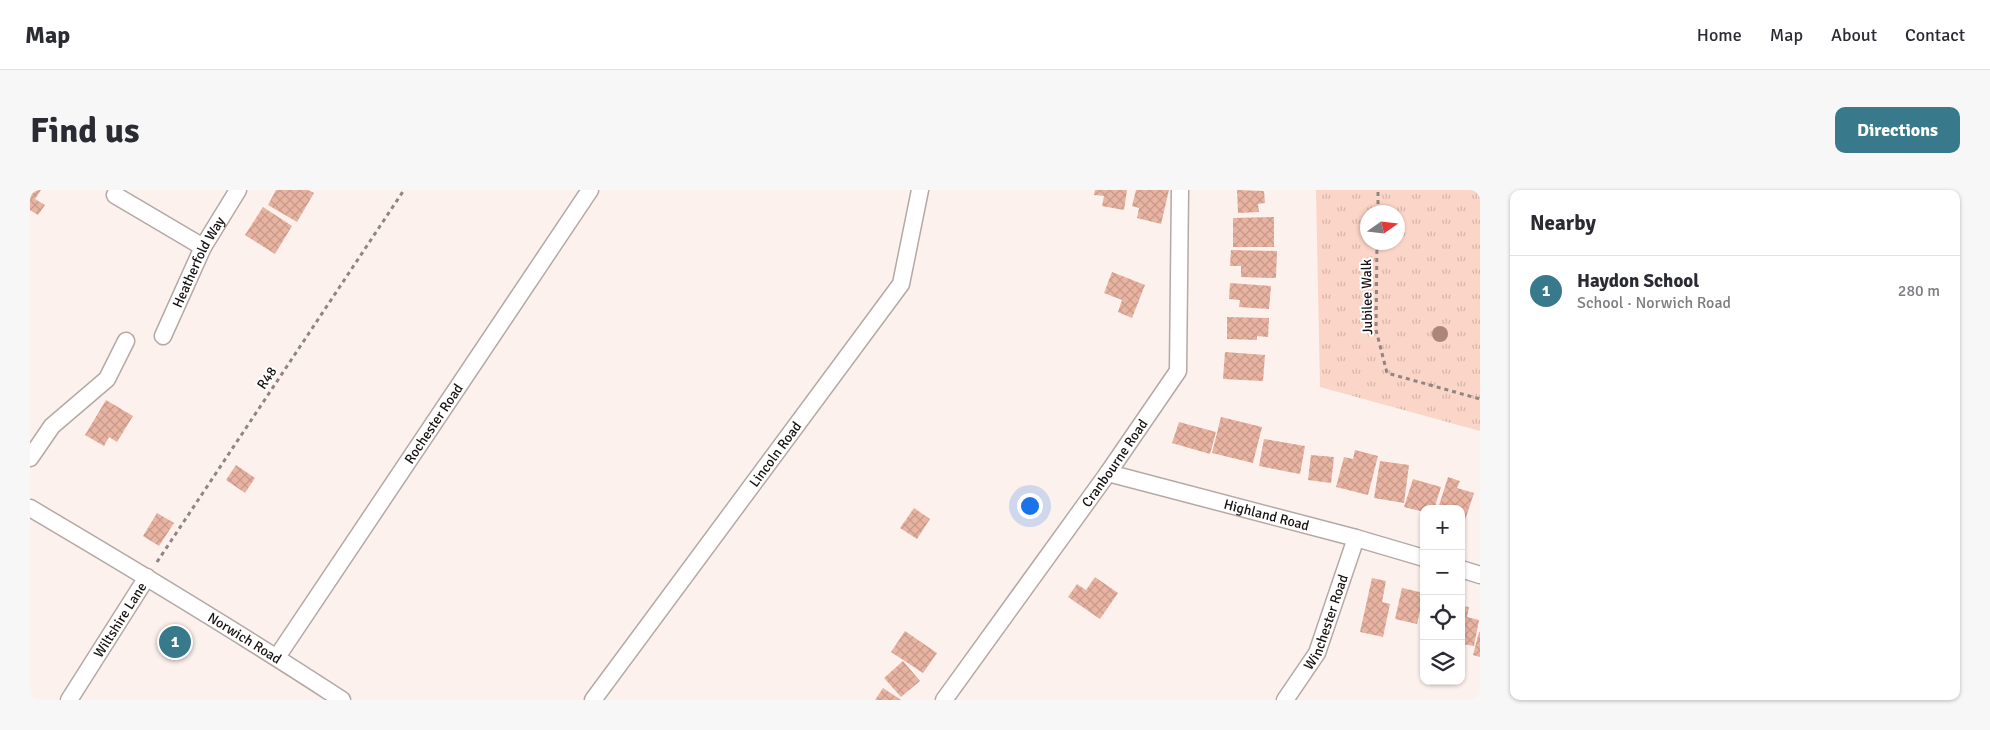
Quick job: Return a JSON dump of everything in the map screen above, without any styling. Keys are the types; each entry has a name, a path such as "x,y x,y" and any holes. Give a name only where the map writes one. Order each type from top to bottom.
{"street":[{"name":"Heatherfold Way","path":"163,336 204,247 238,190"},
{"name":"Rochester Road","path":"277,657 590,190"},
{"name":"Lincoln Road","path":"593,700 901,284 920,190"},
{"name":"Cranbourne Road","path":"944,700 1108,473 1178,371 1180,190"},
{"path":"115,195 204,247"},
{"path":"30,458 52,426 106,379 126,341"},
{"name":"Highland Road","path":"1108,473 1356,538 1420,557"},
{"name":"Wiltshire Lane","path":"30,508 147,577 68,700"},
{"name":"Winchester Road","path":"1285,700 1317,653 1356,538"},
{"path":"1465,570 1480,575"},
{"name":"Norwich Road","path":"147,577 277,657 342,700"}],"path":[{"name":"R48","path":"147,577 404,190"},
{"path":"1378,190 1378,205"},
{"name":"Jubilee Walk","path":"1377,250 1376,330 1387,373 1480,399"}],"green space":[{"path":"1316,190 1480,190 1480,431 1320,387"}],"building":[{"path":"30,190 41,190 35,199 45,205 38,215 30,210"},
{"path":"276,190 308,190 314,193 297,222 268,205"},
{"path":"1095,190 1127,190 1124,210 1102,206 1104,196 1094,195"},
{"path":"1136,190 1169,190 1161,224 1137,218 1139,208 1132,206"},
{"path":"1237,190 1264,191 1265,203 1258,204 1259,212 1238,213"},
{"path":"263,207 292,226 275,254 245,235"},
{"path":"1274,217 1274,247 1233,247 1233,218"},
{"path":"1231,250 1277,251 1276,278 1241,277 1241,266 1230,266"},
{"path":"1112,272 1145,285 1132,318 1118,312 1122,300 1104,293"},
{"path":"1230,283 1271,286 1269,309 1239,307 1240,300 1229,299"},
{"path":"1227,317 1269,318 1268,337 1257,336 1257,340 1227,339"},
{"path":"1225,352 1265,355 1263,381 1223,379"},
{"path":"106,400 133,416 117,442 109,437 104,446 85,435"},
{"path":"1221,417 1262,427 1253,463 1212,453"},
{"path":"1179,422 1216,432 1210,454 1172,443"},
{"path":"1264,439 1305,446 1300,474 1259,466"},
{"path":"1355,450 1378,456 1368,495 1336,487 1344,457 1353,459"},
{"path":"1311,455 1334,457 1331,483 1308,480"},
{"path":"1380,461 1409,465 1404,503 1374,498"},
{"path":"236,465 255,478 245,493 226,480"},
{"path":"1448,477 1460,481 1457,488 1474,493 1465,520 1465,505 1439,505"},
{"path":"1413,479 1441,487 1435,505 1420,505 1420,511 1404,507"},
{"path":"914,508 930,519 917,539 900,528"},
{"path":"157,513 174,523 159,546 143,536"},
{"path":"1095,577 1118,593 1100,619 1068,597 1077,584 1086,590"},
{"path":"1372,578 1386,581 1382,602 1390,604 1383,637 1360,632"},
{"path":"1402,588 1420,592 1420,611 1417,624 1395,619"},
{"path":"1465,606 1469,607 1467,617 1479,620 1474,646 1465,645"},
{"path":"905,631 937,653 923,673 891,652"},
{"path":"1480,632 1480,657 1473,655"},
{"path":"903,661 920,681 901,697 884,678"},
{"path":"883,688 901,700 875,700"}],"place":[{"name":"Haydon School","path":"175,642"}]}
